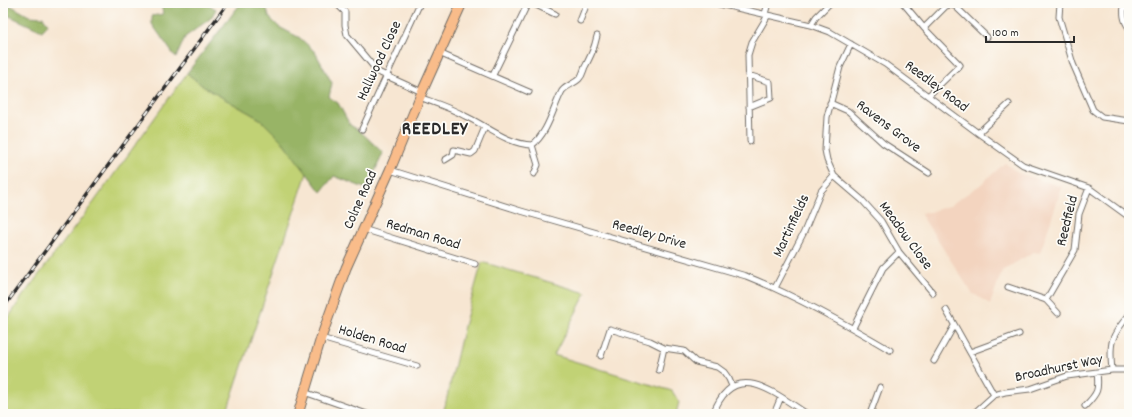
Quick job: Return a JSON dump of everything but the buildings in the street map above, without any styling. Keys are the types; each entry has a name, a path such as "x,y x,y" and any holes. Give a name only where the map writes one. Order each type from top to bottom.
{"highway":[{"name":"Colne Road","path":"298,414 321,338 346,268 390,170 420,95 462,3"}],"street":[{"path":"336,3 345,12 347,35 378,72 420,95 464,115 500,136 524,145 532,145 539,140 562,91 566,86 581,78 584,73 585,66 594,49 597,36"},
{"name":"Hallwood Close","path":"362,129 420,3"},
{"path":"493,75 528,3"},
{"path":"532,3 555,14"},
{"path":"580,21 587,3"},
{"name":"Reedley Road","path":"715,3 811,25 830,32 885,64 1023,165 1089,188 1129,217"},
{"path":"750,141 748,55 752,42 766,14 768,3"},
{"path":"811,25 816,17 830,3"},
{"path":"903,3 924,28 960,65 928,96"},
{"path":"1060,3 1060,17 1073,64 1093,110 1102,117 1129,121"},
{"path":"1124,3 1125,22 1129,28"},
{"path":"924,28 946,6 950,5 955,6 987,37"},
{"name":"Meadow Close","path":"851,44 840,67 827,117 825,150 827,160 834,176 862,200 881,221 899,252 932,293"},
{"path":"439,53 493,75 529,92"},
{"path":"748,75 770,82 771,98 749,107"},
{"name":"Ravens Grove","path":"830,103 848,111 884,143 929,173"},
{"path":"978,133 1010,104"},
{"path":"445,160 452,155 454,150 471,154 475,151 485,127"},
{"path":"532,145 538,165 534,174"},
{"name":"Reedley Drive","path":"390,170 521,211 746,276 775,288 853,328 890,350"},
{"name":"Martinfields","path":"775,288 804,232 821,191 834,176"},
{"name":"Reedfield","path":"1046,300 1075,250 1080,214 1089,188"},
{"name":"Redman Road","path":"364,229 475,264"},
{"path":"853,328 883,268 899,252"},
{"path":"1008,287 1046,300 1058,314"},
{"path":"946,310 994,395 973,414"},
{"path":"1112,370 1110,354 1112,340 1116,330 1129,315"},
{"path":"934,361 954,326"},
{"path":"601,356 610,329 650,341 664,348 684,351 696,362 717,367 724,372 732,386"},
{"path":"970,352 1019,334"},
{"name":"Holden Road","path":"321,338 417,366"},
{"path":"658,370 664,348"},
{"name":"Broadhurst Way","path":"994,395 1030,389 1067,376 1112,370 1129,370"},
{"path":"1085,406 1096,396 1099,386 1097,372"},
{"path":"713,414 718,401 732,386 753,384 781,397 807,414"},
{"path":"870,414 880,387"},
{"path":"304,392 367,414"},
{"path":"774,414 781,397"}],"shaded area":[{"path":"1005,163 1018,173 1062,187 1040,253 1033,252 1002,271 990,304 972,293 920,213 949,206 980,185"}],"green space":[{"path":"3,3 8,4 29,16 43,17 48,24 42,31 3,13"},
{"path":"161,3 206,3 216,9 211,18 185,37 176,58 152,24 152,16 163,14"},
{"path":"241,3 265,3 269,17 279,27 300,38 315,52 332,83 329,97 338,103 350,125 360,131 383,153 367,189 334,176 321,192 282,141 260,119 204,87 187,73"},
{"path":"187,73 204,87 260,119 282,141 307,173 226,414 3,414 3,326 22,297 94,202"},
{"path":"482,262 586,293 554,355 672,391 679,402 676,414 443,414 464,326"}],"railway":[{"path":"3,308 228,3"}],"district":[{"name":"REEDLEY","path":"435,130"}]}
